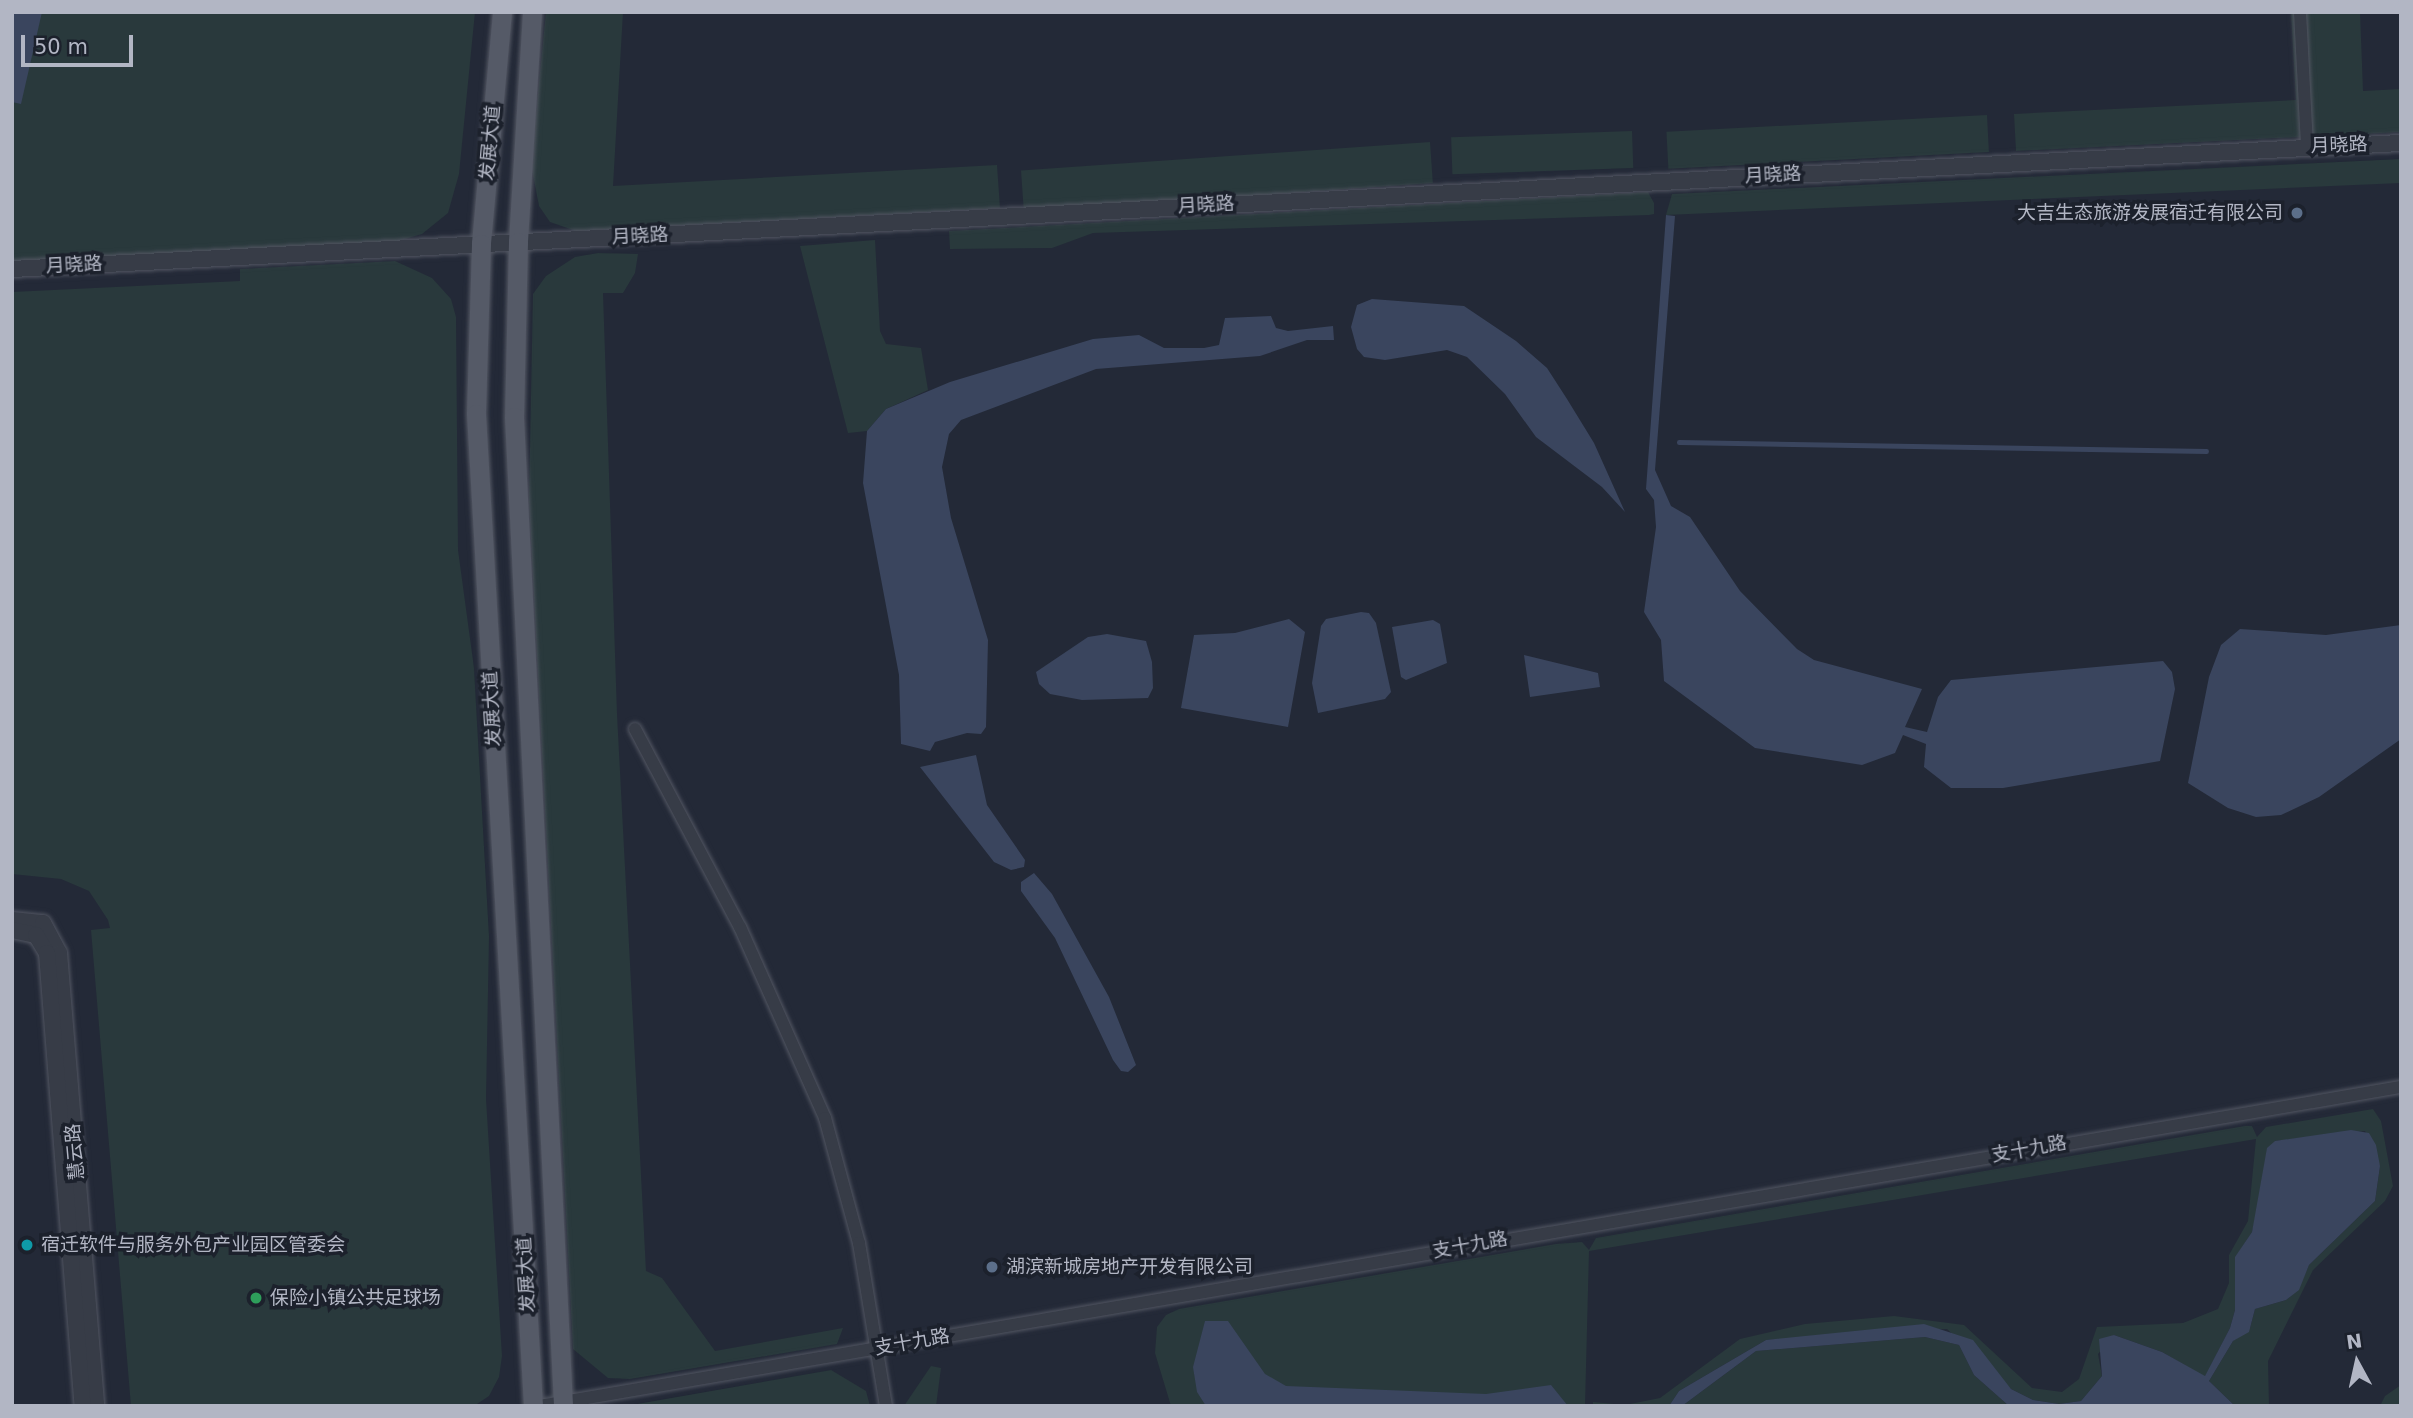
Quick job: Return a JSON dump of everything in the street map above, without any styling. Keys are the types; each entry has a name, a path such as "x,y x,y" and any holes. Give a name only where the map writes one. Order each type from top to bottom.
{"main road":[{"name":"发展大道","path":"502,12 481,244 476,414 533,1406"},
{"name":"发展大道","path":"532,12 518,242 514,417 563,1404"}],"street":[{"path":"2300,12 2307,146"},
{"name":"月晓路","path":"12,269 2401,143"},
{"path":"635,729 740,927 825,1118 859,1243 886,1406"},
{"name":"慧云路","path":"18,924 43,923 59,953 96,1406"},
{"name":"慧云路","path":"18,924 36,935 47,953 83,1406"},
{"name":"支十九路","path":"540,1406 2401,1087"}],"shaded area":[{"path":"12,12 475,12 459,174 448,213 422,234 398,241 12,263"},
{"path":"546,12 623,12 613,186 997,165 1000,208 576,231 550,222 539,206 531,164"},
{"path":"2291,12 2360,12 2363,91 2401,89 2401,132 2016,151 2014,114 2296,100"},
{"path":"1987,115 1989,152 1668,169 1666,132"},
{"path":"1632,131 1633,168 1452,174 1451,137"},
{"path":"1430,142 1433,183 1024,212 1021,171"},
{"path":"2401,159 2401,183 1666,215 1672,194"},
{"path":"1648,192 1654,203 1654,214 1649,215 1093,233 1052,248 950,249 949,231"},
{"path":"875,240 880,331 886,344 921,348 928,390 886,409 867,431 848,433 800,246"},
{"path":"598,253 638,254 635,273 623,293 603,293 617,714 646,1271 662,1278 715,1351 843,1328 837,1344 630,1379 608,1378 573,1349 529,501 533,294 546,276 575,257"},
{"path":"395,261 432,278 451,299 456,317 458,550 474,668 489,936 486,1099 502,1356 499,1377 489,1396 474,1406 131,1406 91,930 110,928 108,920 89,891 61,879 12,874 12,292 240,281 240,269"},
{"path":"2373,1109 2381,1121 2393,1186 2385,1201 2313,1270 2268,1361 2269,1406 2235,1406 2209,1381 2233,1341 2250,1328 2255,1309 2286,1300 2298,1290 2309,1265 2375,1201 2380,1166 2365,1131 2275,1141 2252,1232 2235,1258 2235,1310 2230,1328 2205,1377 2162,1352 2114,1335 2098,1354 2102,1376 2081,1401 2059,1404 2033,1400 2011,1389 1947,1329 1766,1340 1679,1391 1669,1406 1593,1406 1593,1402 1625,1405 1660,1398 1740,1339 1805,1324 1894,1316 1964,1325 2032,1388 2062,1392 2079,1379 2097,1327 2183,1323 2218,1309 2229,1283 2229,1255 2248,1221 2256,1139 1589,1251 1585,1406 1171,1406 1155,1353 1157,1327 1166,1315 1179,1309 1556,1244 1582,1242 1589,1250 1596,1238 2245,1126 2252,1126 2257,1137 2266,1127"},
{"path":"1925,1337 1959,1345 1974,1375 2009,1406 1682,1406 1756,1351"},
{"path":"931,1366 941,1368 936,1406 904,1406"},
{"path":"831,1370 866,1391 870,1406 626,1406"},
{"path":"2401,1385 2401,1406 2380,1406 2385,1396"}],"water":[{"path":"12,12 42,12 21,104 12,102"},
{"path":"1666,215 1675,216 1655,470 1671,506 1690,517 1740,591 1797,649 1814,660 1922,689 1905,727 1927,732 1938,697 1951,680 2163,661 2172,672 2175,689 2160,761 2003,788 1951,788 1924,767 1926,744 1903,735 1895,753 1862,765 1755,748 1664,681 1661,640 1644,612 1656,527 1654,500 1646,489"},
{"path":"1372,299 1464,306 1516,341 1547,368 1567,399 1594,443 1625,512 1602,487 1536,437 1505,394 1467,357 1447,350 1385,360 1364,357 1357,349 1351,327 1357,305"},
{"path":"1271,316 1276,328 1288,331 1333,326 1334,340 1307,340 1260,356 1096,369 961,420 949,434 942,467 951,518 988,640 986,727 981,734 967,733 935,742 930,751 901,744 899,675 863,483 867,431 886,409 950,382 1093,339 1139,335 1164,348 1204,348 1219,345 1225,318"},
{"path":"1369,613 1376,623 1391,692 1385,699 1318,713 1312,683 1321,626 1326,619"},
{"path":"1289,619 1305,632 1288,727 1181,708 1194,635 1235,633"},
{"path":"1433,620 1440,624 1447,663 1406,680 1401,677 1392,627"},
{"path":"2401,625 2401,739 2319,797 2281,815 2256,817 2228,808 2188,783 2209,677 2221,645 2240,629 2326,635"},
{"path":"1107,634 1146,641 1152,662 1153,688 1148,698 1082,700 1050,694 1039,684 1036,672 1088,637"},
{"path":"1524,655 1598,673 1600,687 1530,697"},
{"path":"976,755 987,805 1025,860 1024,867 1011,870 994,862 920,767"},
{"path":"1034,873 1052,894 1109,997 1136,1065 1128,1072 1121,1071 1113,1060 1055,938 1021,891 1021,882"},
{"path":"2351,1130 2369,1133 2376,1145 2380,1166 2375,1201 2309,1265 2299,1290 2286,1300 2255,1309 2249,1332 2233,1341 2209,1381 2235,1406 2009,1406 1974,1375 1959,1345 1925,1337 1756,1351 1682,1406 1669,1406 1679,1391 1766,1340 1924,1324 1973,1340 2011,1389 2033,1400 2059,1404 2081,1401 2102,1376 2099,1339 2114,1335 2162,1352 2205,1376 2230,1328 2235,1310 2235,1257 2252,1232 2267,1148 2275,1141"},
{"path":"1205,1321 1228,1321 1265,1374 1286,1386 1486,1394 1551,1385 1568,1406 1206,1406 1197,1392 1193,1367"}],"waterway":[{"path":"1679,442 2206,451"}],"place":[{"name":"大吉生态旅游发展宿迁有限公司","path":"2297,213"},
{"name":"宿迁软件与服务外包产业园区管委会","path":"27,1245"},
{"name":"湖滨新城房地产开发有限公司","path":"992,1267"},
{"name":"保险小镇公共足球场","path":"256,1298"}]}
